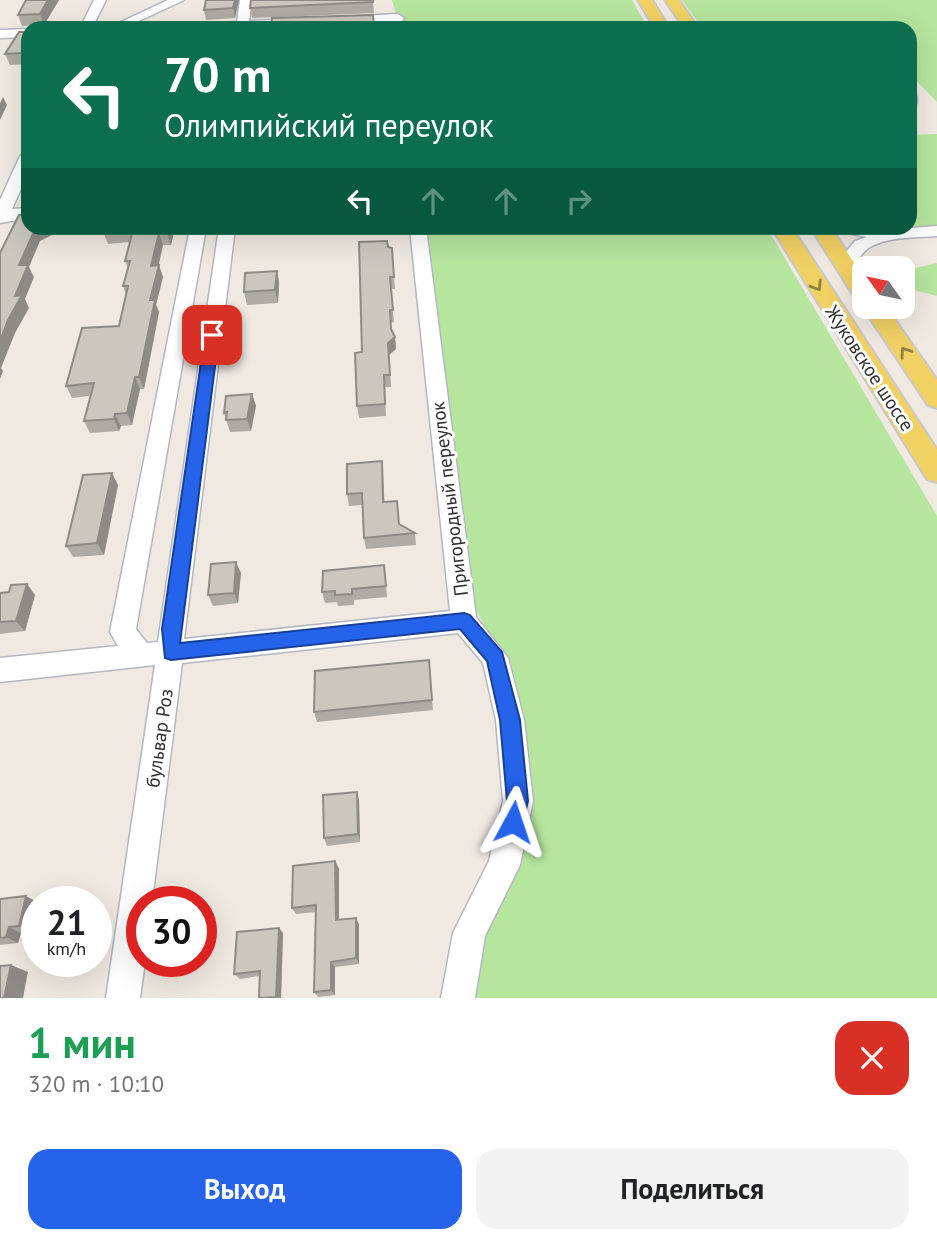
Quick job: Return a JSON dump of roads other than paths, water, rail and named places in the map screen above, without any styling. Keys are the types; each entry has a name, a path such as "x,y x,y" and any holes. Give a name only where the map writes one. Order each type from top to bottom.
{"main road":[{"path":"645,0 658,21"},
{"path":"672,0 686,21"},
{"name":"Жуковское шоссе","path":"786,235 937,472"},
{"name":"Жуковское шоссе","path":"826,235 852,275"},
{"name":"Жуковское шоссе","path":"882,319 937,398"}],"street":[{"path":"90,21 100,0"},
{"path":"130,21 178,0"},
{"path":"243,21 246,0"},
{"path":"395,0 399,21"},
{"path":"0,34 21,33"},
{"path":"1,217 21,172"},
{"path":"1,217 21,214"},
{"path":"917,232 937,231"},
{"path":"142,657 123,632 197,235"},
{"name":"бульвар Роз","path":"123,998 226,235"},
{"name":"Пригородный переулок","path":"419,235 464,621 495,658 510,720 518,801 505,865 469,933 458,998"},
{"path":"845,264 861,245 883,235"},
{"path":"0,670 464,621"}]}
